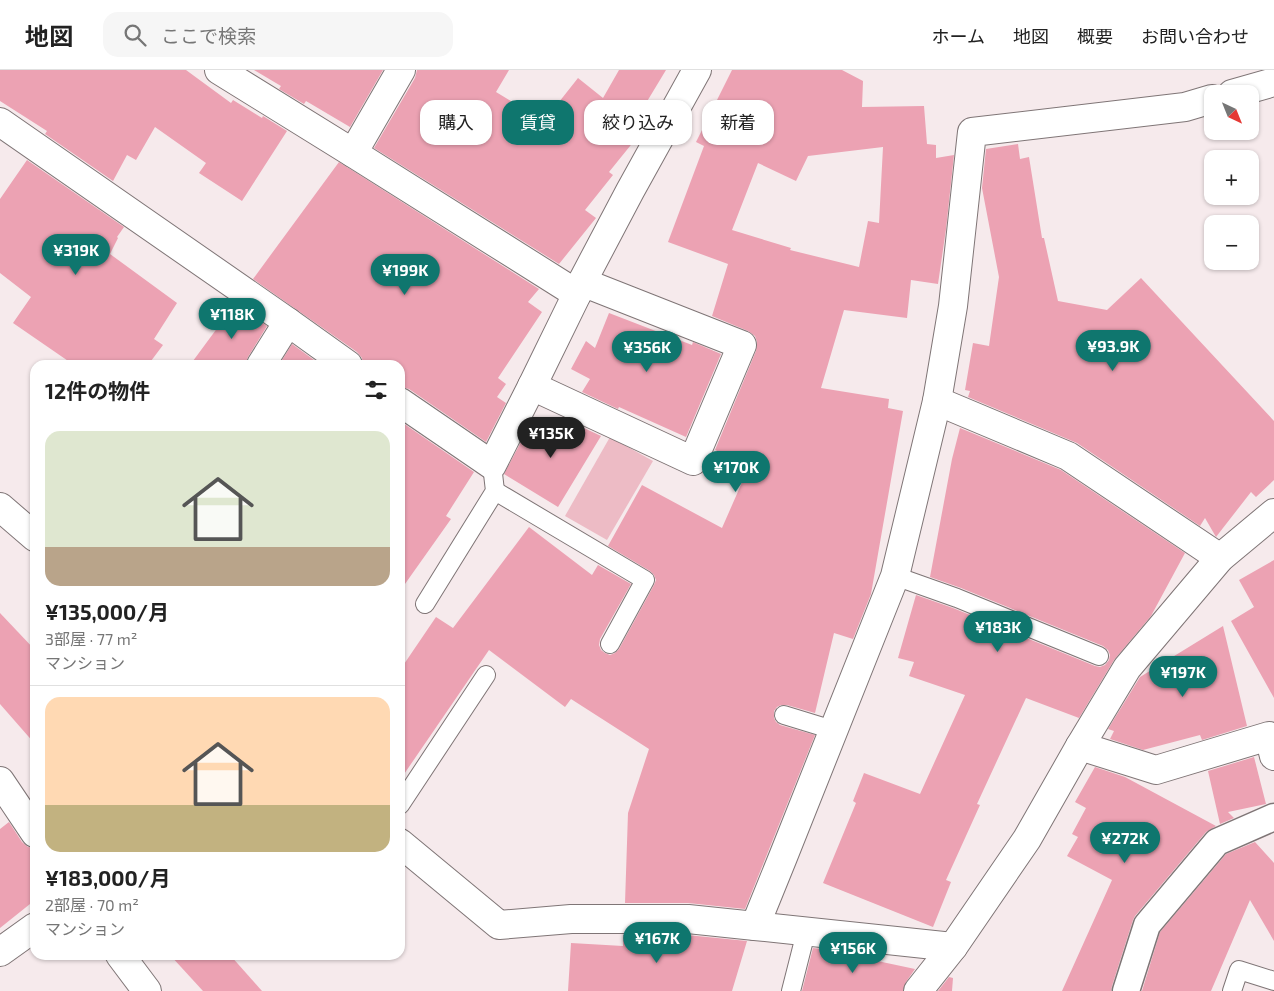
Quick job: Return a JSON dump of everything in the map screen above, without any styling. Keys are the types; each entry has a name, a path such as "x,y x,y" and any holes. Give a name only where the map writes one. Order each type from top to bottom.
{"street":[{"path":"219,70 353,153 579,288 742,345 693,461 532,386"},
{"path":"353,153 402,70"},
{"path":"405,406 493,478 532,386 579,288 697,70"},
{"path":"1259,86 1274,82"},
{"path":"755,926 895,576 937,401 953,306 972,132 1185,107 1204,101"},
{"path":"0,122 341,360"},
{"path":"264,360 288,322"},
{"path":"937,401 1068,456 1220,558"},
{"path":"0,507 30,532"},
{"path":"918,991 953,947 1026,839 1128,668 1220,558 1274,513"},
{"path":"1080,746 1156,770 1269,736 1274,756"},
{"path":"0,781 30,826"},
{"path":"1126,991 1147,926 1217,842 1274,816"},
{"path":"405,847 499,925 571,919 688,918 953,947"},
{"path":"0,952 30,931"},
{"path":"124,960 147,991"}],"lane":[{"path":"425,604 493,478 645,580 610,644"},
{"path":"895,576 957,598 1099,656"},
{"path":"405,797 486,675"},
{"path":"784,715 833,730"},
{"path":"791,991 806,932"},
{"path":"1232,991 1239,970 1274,981"}],"shaded area":[{"path":"610,437 653,461 607,540 565,516"}],"building":[{"path":"0,70 186,70 231,103 233,100 287,131 242,201 199,173 206,163 155,127 136,160 127,155 113,181 45,134 47,131 0,101"},
{"path":"254,70 383,70 350,127 306,101 304,104 279,89 281,86"},
{"path":"417,70 509,70 496,92 509,100 502,100 502,145 574,145 574,100 561,100 578,78 603,98 619,70 666,70 648,100 584,100 584,145 631,145 609,172 613,175 585,210 596,218 559,264 374,148 415,78"},
{"path":"732,70 842,70 863,81 862,107 924,106 927,144 936,145 936,158 954,155 938,284 911,280 907,318 844,310 821,388 889,399 888,408 903,411 871,594 853,639 834,633 815,713 787,705 781,705 774,711 774,718 780,725 815,735 745,909 688,903 625,903 628,813 649,749 571,699 565,707 489,650 405,773 405,663 436,617 453,628 529,527 592,575 598,565 631,584 600,639 599,645 601,650 610,655 619,649 656,580 650,571 608,546 642,485 722,528 747,471 727,462 730,457 715,450 756,351 757,342 755,336 748,331 712,316 728,264 668,242 704,146 702,145 774,145 774,100 717,100","holes":["883,147 879,223 868,221 859,267 790,250 791,248 732,230 758,163 796,181 808,156"]},
{"path":"702,130 702,145 696,142"},
{"path":"1018,144 1020,159 1029,157 1042,238 1044,238 1058,301 1107,310 1141,278 1274,421 1274,480 1256,497 1251,492 1216,537 1205,518 1200,526 1077,443 968,397 970,391 965,390 973,343 989,346 999,277 982,188 986,149"},
{"path":"27,160 124,227 117,237 110,254 177,303 154,339 163,345 152,360 67,360 13,323 31,297 0,273 0,199"},
{"path":"339,162 539,289 528,302 542,312 498,378 506,384 497,397 506,403 486,442 405,388 405,360 362,360 357,352 253,279"},
{"path":"235,304 267,326 247,360 194,360"},
{"path":"609,313 692,345 693,342 721,354 686,437 582,392 590,379 571,369 586,341 595,348"},
{"path":"292,344 314,360 282,360"},
{"path":"533,419 559,435 567,420 601,436 558,507 504,474"},
{"path":"405,424 474,472 446,516 451,519 405,584"},
{"path":"960,428 1061,470 1185,553 1151,616 1114,660 1079,718 1026,698 977,804 980,805 946,880 951,882 933,927 823,883 856,803 853,801 864,773 920,794 965,695 909,676 914,662 898,658 916,595 953,608 1095,666 1105,665 1110,655 1103,646 930,577 952,459"},
{"path":"1274,560 1274,698 1231,621 1254,607 1239,580"},
{"path":"0,613 30,645 30,738 0,704"},
{"path":"1223,626 1247,726 1202,740 1200,735 1143,750 1110,739 1114,731 1108,729 1140,677"},
{"path":"1254,757 1266,804 1228,812 1234,818 1220,824 1208,771"},
{"path":"1095,767 1125,777 1216,826 1206,832 1135,916 1111,991 1062,991 1112,880 1067,856 1078,837 1072,834 1086,808 1075,802"},
{"path":"9,822 22,842 30,847 30,904 0,928 0,829"},
{"path":"1255,842 1274,863 1274,941 1250,900 1211,991 1142,991 1160,932 1226,854"},
{"path":"623,935 687,935 747,941 732,991 568,991 571,943 623,946"},
{"path":"813,948 915,969 906,982 903,991 802,991"},
{"path":"175,960 234,960 262,991 203,991"},
{"path":"949,977 953,978 952,991 938,991"}]}
